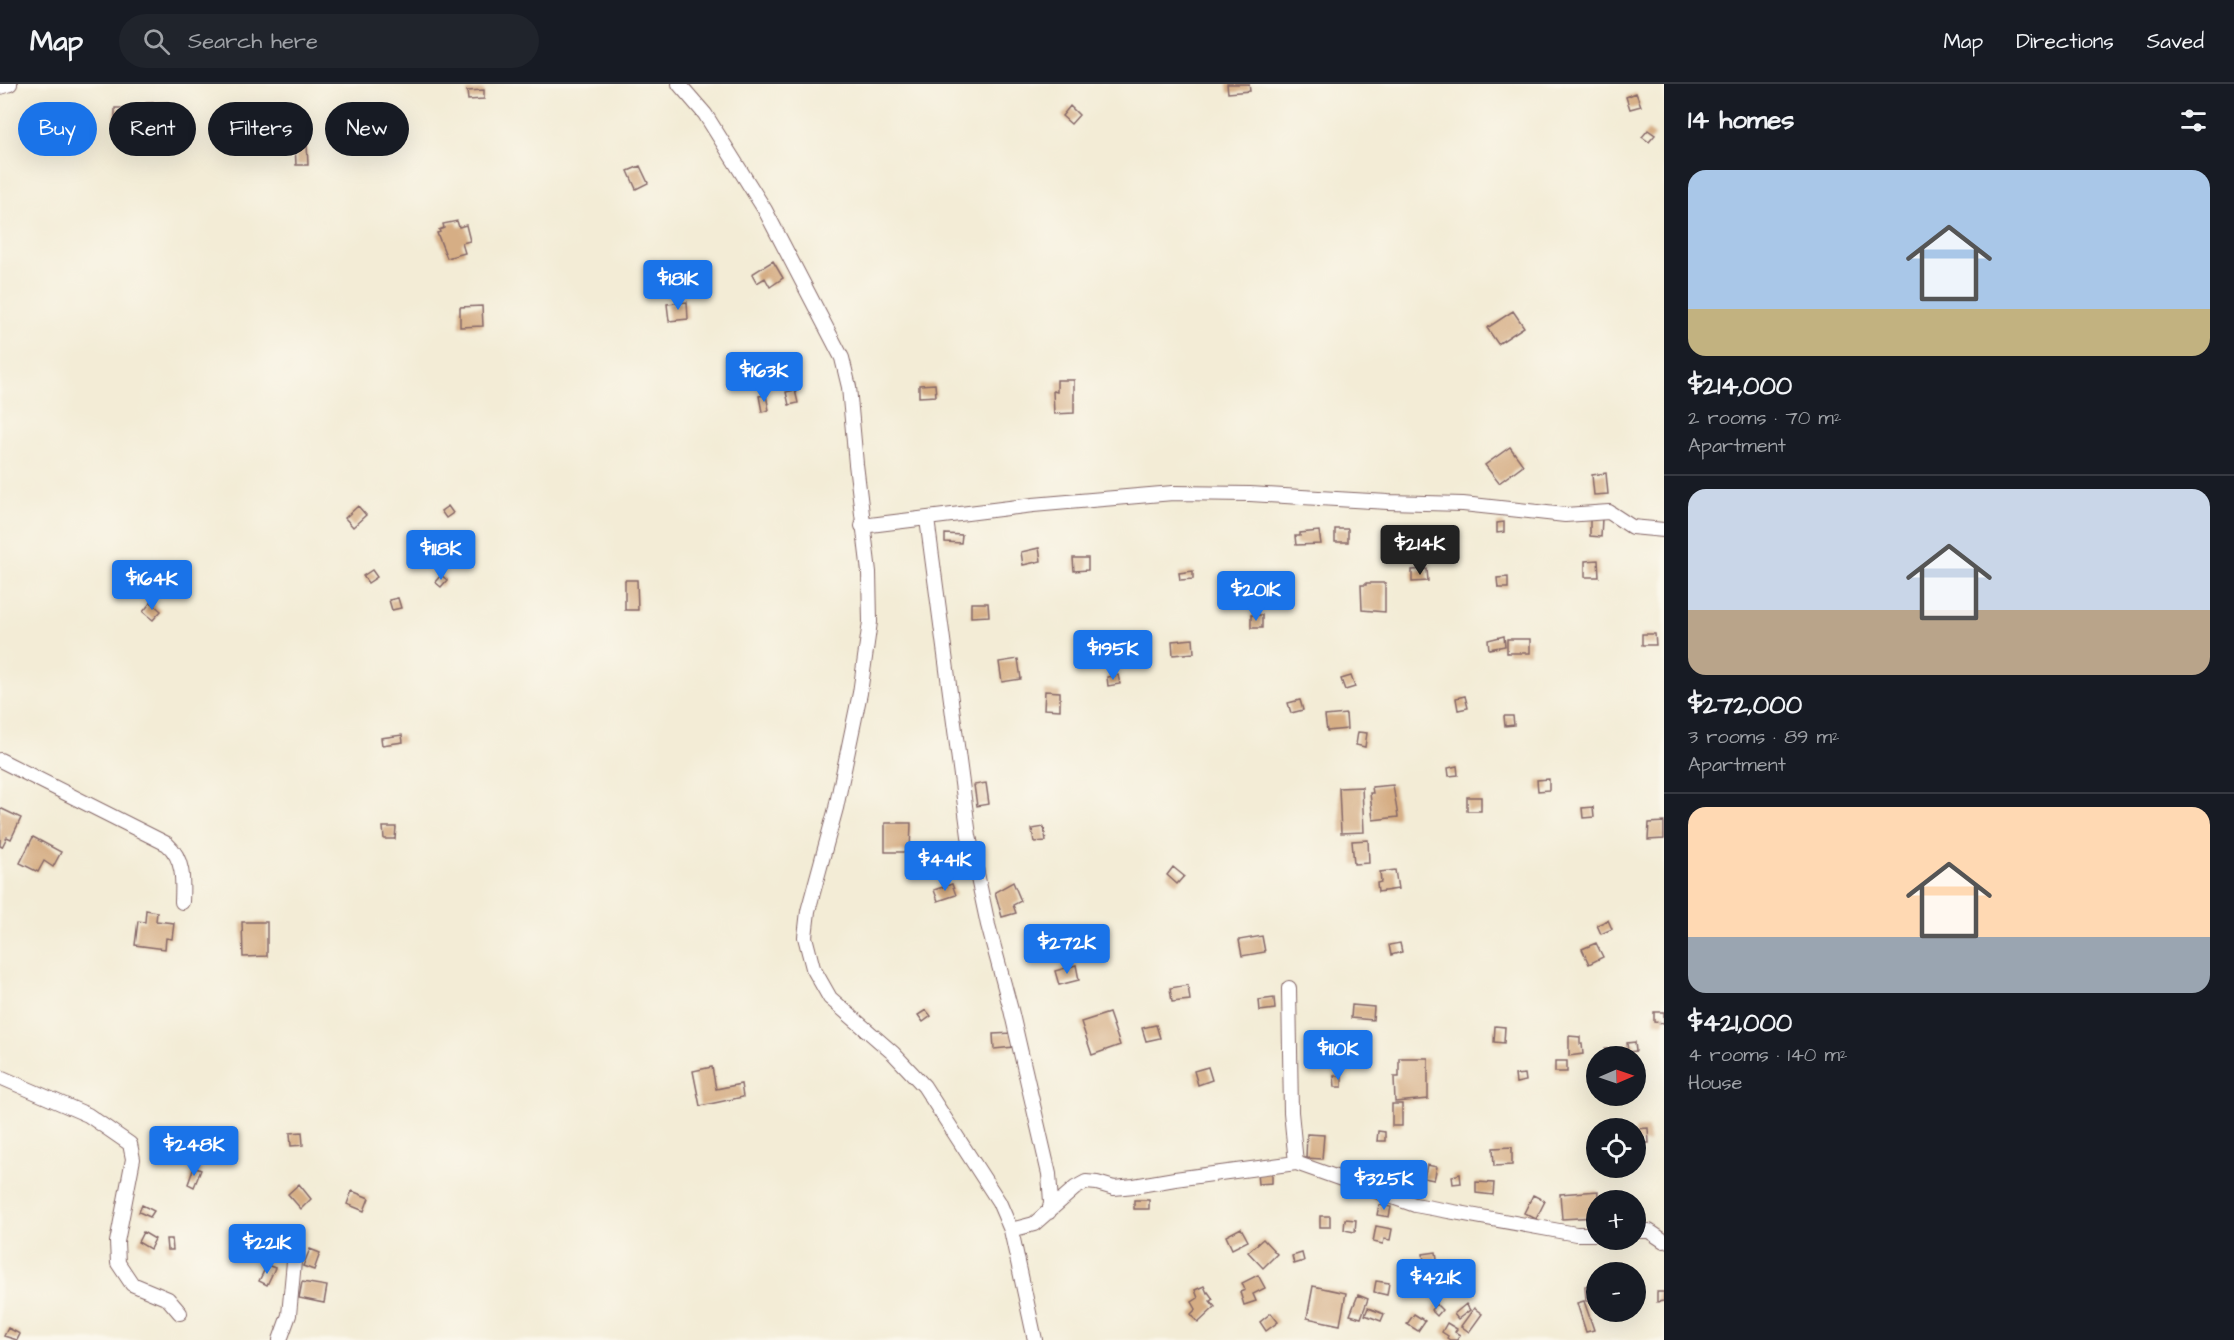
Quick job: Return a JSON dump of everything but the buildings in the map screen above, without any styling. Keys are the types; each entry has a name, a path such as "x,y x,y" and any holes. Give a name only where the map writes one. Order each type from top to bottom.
{"street":[{"path":"0,87 10,84"},
{"path":"679,84 705,114 765,210 842,358 849,387 862,526 869,572 870,622 860,693 836,808 808,911 805,937 813,968 830,998 893,1053 924,1086 999,1202 1011,1230 1035,1340"},
{"path":"862,526 1033,505 1173,493 1250,494 1463,504 1565,515 1609,512 1632,527 1664,530"},
{"path":"927,519 969,836 988,925 1011,1010 1049,1174 1052,1202 1049,1212"},
{"path":"0,760 167,844 176,852 183,873 182,902"},
{"path":"1289,988 1292,1112 1296,1163"},
{"path":"0,1077 88,1116 130,1144 134,1159 117,1242 118,1263 132,1284 168,1299 180,1313"},
{"path":"1011,1230 1034,1224 1075,1188 1086,1182 1114,1188 1296,1163 1415,1205 1586,1234"},
{"path":"1646,1231 1664,1241"},
{"path":"280,1340 289,1315 295,1251"}]}
